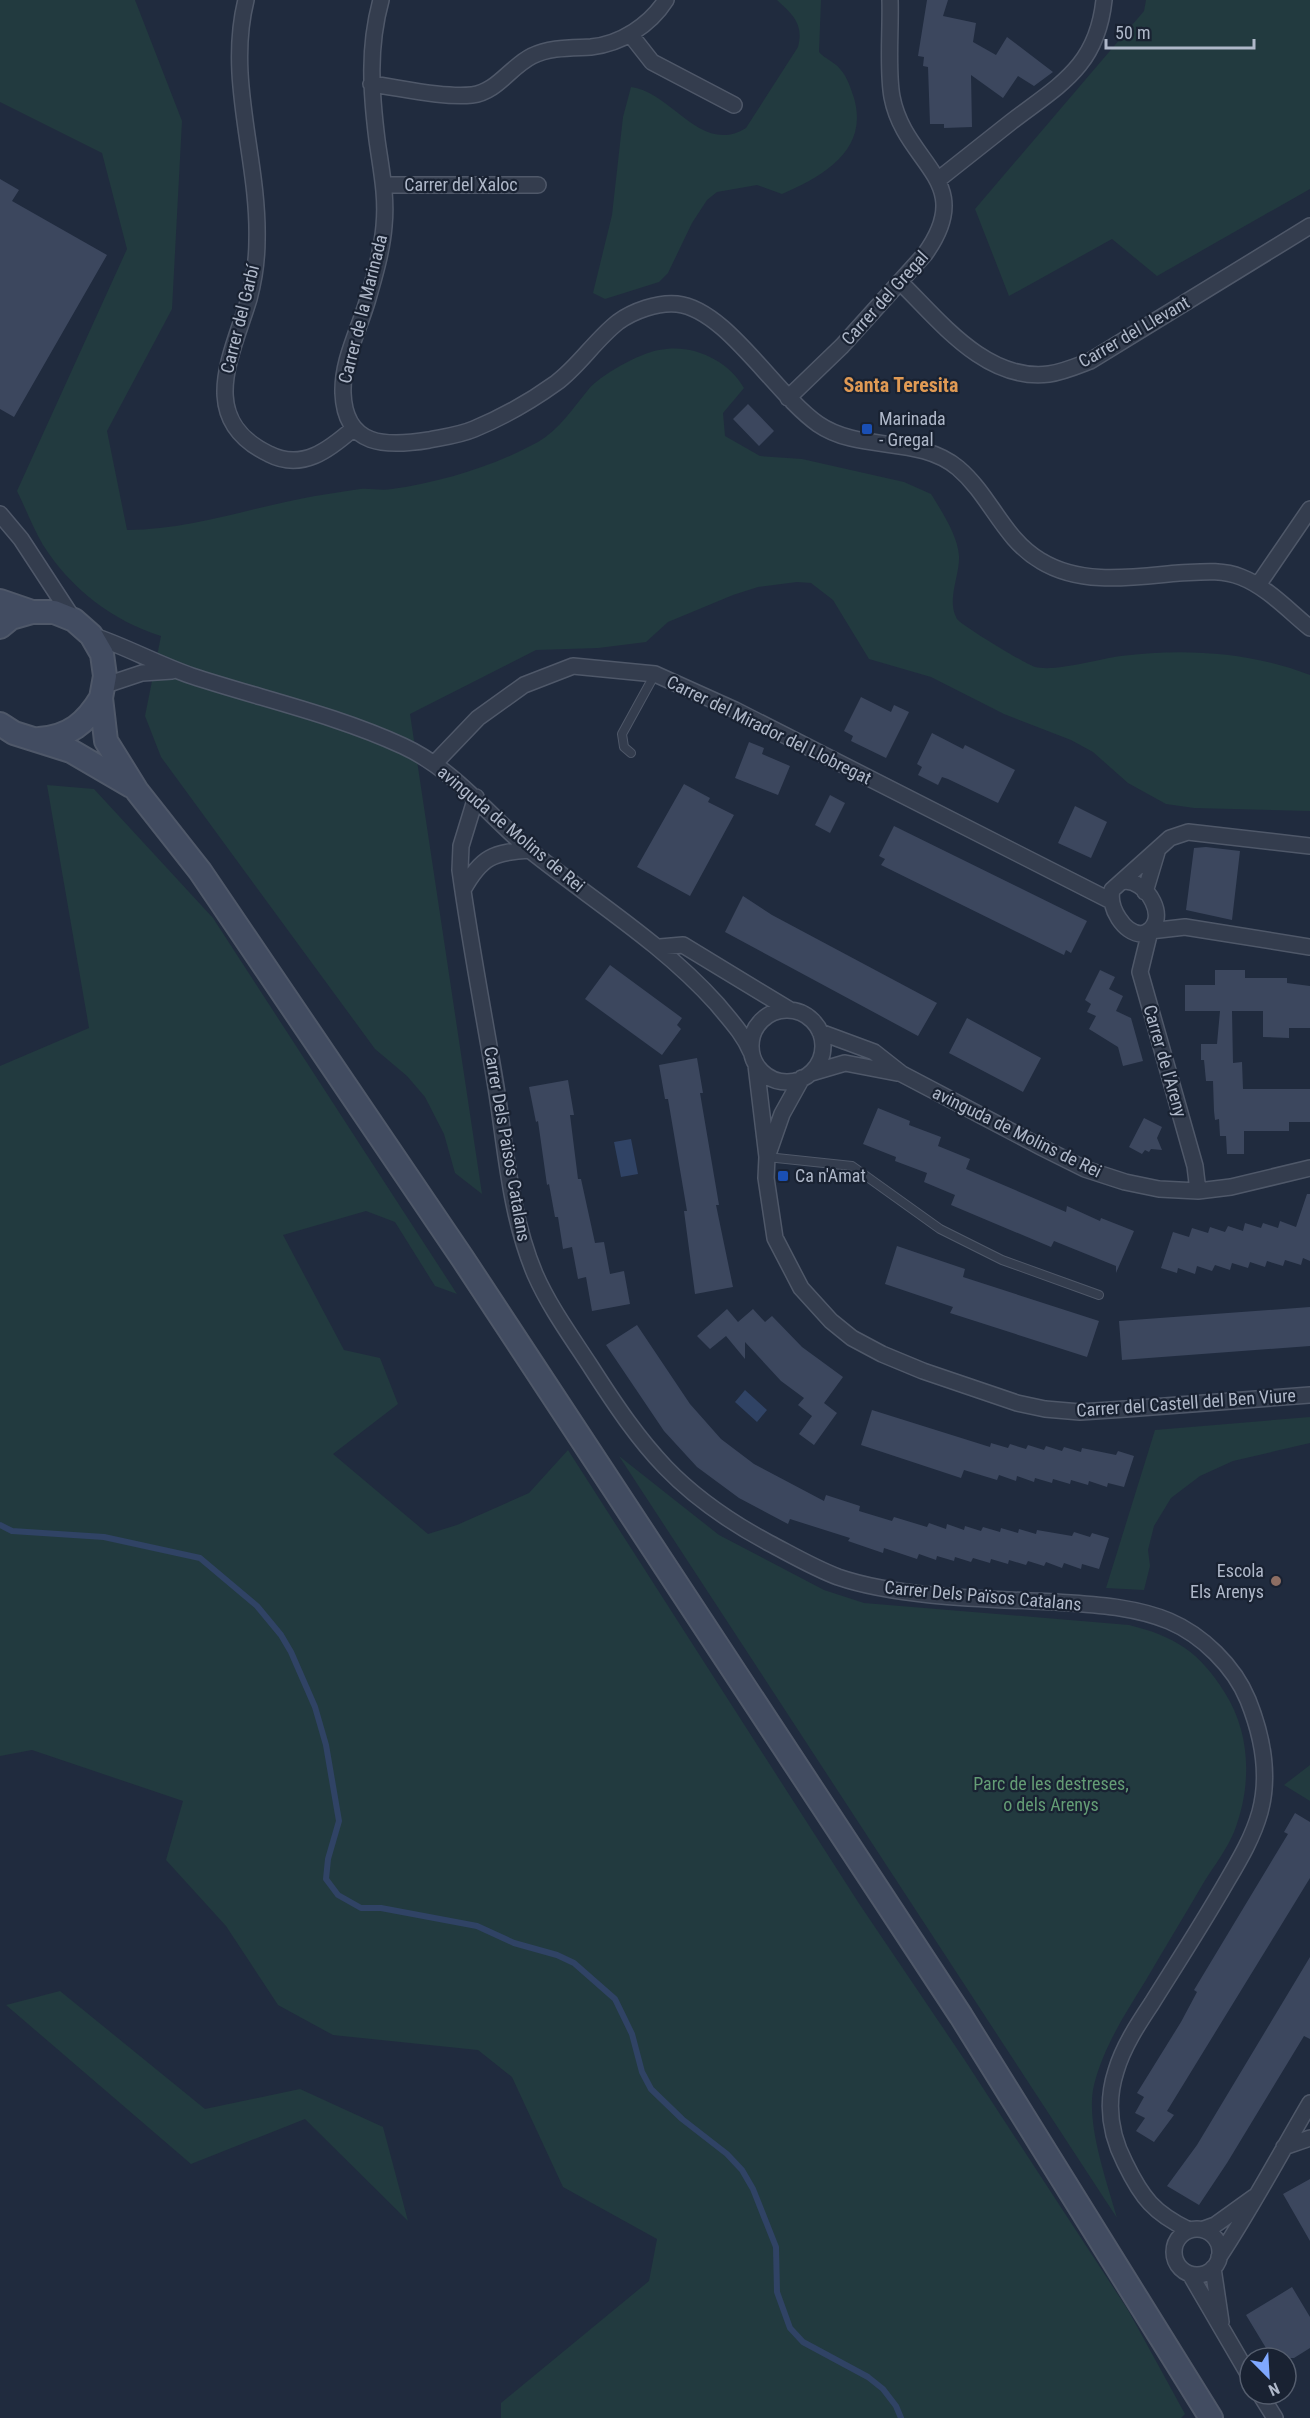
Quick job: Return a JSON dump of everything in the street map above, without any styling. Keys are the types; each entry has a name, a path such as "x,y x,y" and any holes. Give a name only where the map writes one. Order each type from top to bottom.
{"street":[{"name":"Carrer del Garbí","path":"246,0 240,33 239,67 257,240 250,296 227,365 223,391 225,404 235,424 250,441 260,450 287,460 299,460 323,453 354,428"},
{"name":"Carrer de la Marinada","path":"354,428 345,412 343,376 379,257 384,225 385,185 371,84 370,56 381,0"},
{"path":"371,84 471,95 486,92 533,56 559,49 594,47 615,42 647,22 666,0"},
{"name":"Carrer del Gregal","path":"788,398 842,346 937,238 945,206 939,179 915,150 901,126 892,96 890,0"},
{"path":"939,179 1059,87 1085,58 1101,27 1104,0"},
{"path":"630,34 642,53 651,62 734,105"},
{"name":"Carrer del Xaloc","path":"385,185 538,186"},
{"name":"Carrer del Llevant","path":"900,282 980,357 1000,367 1028,373 1049,374 1090,361 1310,226"},
{"path":"354,428 364,437 381,443 401,445 470,431 526,403 559,381 619,322 665,303 683,305 703,311 723,328 788,398 829,431 868,442 927,452 945,459 971,482 1013,539 1028,554 1067,573 1094,578 1214,570 1239,576 1258,585 1310,628"},
{"path":"1258,585 1310,509"},
{"path":"0,514 21,539 102,654 105,676 102,692 103,728 106,741 137,790 200,871 463,1259 962,2016 1210,2418"},
{"path":"0,601 32,612"},
{"path":"0,627 11,618 32,612 54,612 83,628"},
{"name":"avinguda de Molins de Rei","path":"83,628 181,671 352,726 404,747 434,764 476,797 531,850 660,947 689,974 736,1026 745,1037 754,1059"},
{"name":"Carrer del Mirador del Llobregat","path":"434,764 478,718 524,685 573,666 655,674 735,710 1111,901"},
{"name":"avinguda de Molins de Rei","path":"102,692 142,673 181,671"},
{"path":"0,742 28,737 53,738 72,731 89,717 102,692"},
{"path":"0,724 28,737 71,751 137,790"},
{"name":"Carrer Dels Països Catalans","path":"476,797 461,846 463,890 517,1218 524,1244 550,1305 626,1423 672,1476 716,1513 797,1558 840,1577 883,1589 1128,1609 1168,1621 1206,1645 1233,1672 1245,1694 1256,1721 1264,1767 1261,1810 1254,1829 1209,1912 1140,2022 1116,2068 1112,2087 1112,2131 1128,2170 1150,2205 1168,2220 1197,2230"},
{"path":"1310,846 1188,832 1170,838 1112,890 1111,901 1127,929 1137,934 1185,927 1310,947"},
{"path":"463,890 477,866 497,854 531,850"},
{"path":"1145,892 1157,852"},
{"path":"1121,882 1133,881 1145,892 1157,917 1150,931"},
{"name":"Carrer de l'Areny","path":"1150,931 1140,972 1195,1166 1198,1191"},
{"path":"660,947 683,945 790,1010 803,1014 813,1021 820,1032 822,1054 806,1076 790,1082 777,1081 765,1075 754,1059 754,1030 760,1021 780,1011 790,1010"},
{"name":"avinguda de Molins de Rei","path":"820,1032 874,1052 902,1074 1085,1169 1125,1182 1159,1189 1198,1191 1232,1187 1310,1168"},
{"name":"Carrer del Castell del Ben Viure","path":"754,1059 767,1157 766,1178 775,1238 801,1288 831,1321 852,1338 882,1354 1007,1400 1045,1409 1080,1412 1310,1395"},
{"name":"avinguda de Molins de Rei","path":"806,1076 845,1063 902,1074"},
{"name":"Carrer del Castell del Ben Viure","path":"767,1157 782,1114 806,1076"},
{"path":"1190,2274 1203,2274 1216,2263 1245,2218 1254,2198 1310,2103"},
{"path":"1284,2147 1310,2138"},
{"path":"1238,2357 1190,2274 1178,2266 1174,2252 1178,2238 1254,2198"},
{"path":"1197,2230 1215,2237 1223,2331"}],"lane":[{"path":"631,753 624,747 622,734 655,674"},
{"path":"767,1157 852,1166 940,1229 1002,1260 1099,1295"}],"green space":[{"path":"0,0 135,0 182,121 172,309 107,431 127,530 198,522 315,496 364,489 388,490 467,472 521,451 546,437 594,384 621,366 651,352 671,348 684,349 719,362 729,369 744,388 723,413 725,436 760,456 802,459 904,482 931,494 948,523 958,548 959,564 953,596 957,619 1029,664 1035,667 1054,668 1121,656 1193,652 1264,661 1310,675 1310,811 1194,808 1166,804 1128,783 1093,752 1071,740 1004,714 931,677 869,659 833,600 811,583 797,582 758,587 733,595 668,622 646,642 598,648 536,650 410,714 482,1194 455,1173 444,1134 425,1097 407,1076 375,1049 161,757 145,716 161,636 126,622 110,612 66,576 43,545 17,491 127,249 102,153 0,102"},
{"path":"777,0 821,0 819,52 842,72 854,98 857,116 855,132 849,146 827,169 813,179 782,194 757,185 717,192 707,200 692,223 668,273 659,282 605,299 593,293 612,215 623,117 631,87 646,91 701,129 715,134 730,134 746,128 798,47 800,32 796,20"},
{"path":"1146,0 1310,0 1310,189 1157,276 1112,239 1009,296 975,209 1144,11"},
{"path":"47,785 94,789 213,918 457,1294 435,1286 395,1222 366,1211 283,1235 344,1350 380,1358 398,1404 333,1454 428,1534 457,1525 529,1493 568,1450 860,1905 1128,2310 1185,2414 1181,2418 501,2418 501,2403 649,2281 657,2239 563,2187 512,2077 478,2050 333,2035 278,2005 226,1926 166,1860 183,1801 32,1750 0,1756 0,1066 89,1028"},
{"path":"1310,1417 1310,1443 1233,1461 1200,1476 1171,1498 1154,1526 1148,1550 1150,1566 1144,1590 1106,1588 1155,1430"},
{"name":"Parc de les destreses, o dels Arenys","path":"619,1456 719,1535 824,1590 864,1603 1129,1625 1173,1641 1196,1656 1216,1679 1234,1709 1240,1726 1246,1761 1244,1797 1240,1815 1228,1845 1116,2031 1098,2071 1092,2100 1092,2116 1103,2170 1117,2218"},
{"path":"1310,1765 1310,1801 1284,1785"},
{"path":"60,1991 205,2109 300,2089 383,2127 408,2221 305,2119 191,2164 6,2005"}],"water":[{"path":"631,1139 638,1174 621,1177 614,1142"},
{"path":"745,1390 767,1410 757,1422 735,1402"}],"building":[{"path":"927,0 948,0 943,16 976,23 973,42 996,55 1007,37 1053,72 1034,86 1018,76 1003,98 971,75 972,127 944,128 944,124 930,124 928,67 923,66 924,57 918,56"},
{"path":"0,179 19,190 12,201 107,255 14,417 0,409"},
{"path":"748,404 774,431 759,446 733,419"},
{"path":"861,697 891,712 894,705 909,712 886,758 851,741 853,736 844,731"},
{"path":"932,733 963,749 965,745 1015,770 998,803 948,779 942,777 938,785 918,775 922,767 917,764"},
{"path":"749,742 764,748 762,754 790,766 778,795 735,778"},
{"path":"684,784 710,798 708,802 734,815 690,896 637,867"},
{"path":"830,795 845,803 830,833 815,825"},
{"path":"1075,806 1107,822 1091,858 1058,843"},
{"path":"894,826 1087,921 1071,953 1066,950 1064,955 881,865 885,859 879,856"},
{"path":"1194,848 1240,851 1232,920 1186,910"},
{"path":"743,896 772,915 937,1003 918,1036 725,932"},
{"path":"610,965 682,1018 677,1025 681,1029 662,1055 585,999"},
{"path":"1100,970 1115,977 1109,989 1123,996 1116,1011 1131,1018 1143,1061 1123,1066 1118,1047 1089,1029 1096,1016 1087,1012 1091,1004 1085,1000"},
{"path":"1215,970 1245,970 1245,978 1287,978 1287,983 1310,986 1310,1028 1289,1028 1289,1038 1263,1037 1263,1011 1232,1011 1233,1063 1242,1062 1243,1089 1310,1089 1310,1122 1289,1122 1289,1131 1244,1131 1244,1154 1227,1154 1226,1136 1220,1136 1219,1119 1215,1120 1213,1081 1206,1081 1204,1060 1201,1060 1201,1044 1217,1044 1220,1011 1185,1011 1185,985 1215,985"},
{"path":"967,1018 1041,1058 1023,1092 949,1053"},
{"path":"697,1058 703,1093 700,1093 719,1205 716,1205 733,1287 695,1294 684,1211 687,1211 668,1099 665,1099 659,1065"},
{"path":"568,1080 574,1115 570,1115 578,1179 581,1179 595,1243 604,1242 610,1274 624,1271 630,1304 592,1311 586,1277 578,1279 572,1247 563,1249 558,1217 555,1217 549,1184 547,1185 538,1121 536,1122 529,1087"},
{"path":"878,1108 910,1121 909,1125 941,1137 938,1146 970,1159 966,1169 1066,1212 1067,1206 1100,1221 1101,1218 1134,1231 1116,1273 1116,1266 1054,1241 1051,1247 951,1205 955,1195 924,1182 927,1173 895,1161 896,1157 863,1144"},
{"path":"1144,1118 1162,1127 1157,1138 1162,1150 1151,1149 1149,1152 1145,1150 1142,1154 1129,1147"},
{"path":"1307,1194 1310,1194 1310,1261 1303,1258 1301,1265 1285,1260 1283,1266 1267,1261 1265,1267 1250,1262 1248,1268 1232,1263 1230,1270 1215,1265 1212,1271 1197,1266 1195,1274 1178,1268 1177,1273 1161,1268 1173,1232 1189,1237 1192,1228 1208,1233 1210,1227 1225,1232 1228,1226 1243,1231 1245,1223 1261,1228 1263,1223 1278,1228 1280,1221 1296,1227"},
{"path":"897,1246 965,1269 963,1277 1099,1321 1087,1357 950,1313 953,1307 885,1284"},
{"path":"1310,1307 1310,1346 1122,1360 1119,1321"},
{"path":"727,1309 738,1322 753,1309 765,1322 772,1316 802,1347 843,1377 824,1403 837,1413 814,1445 799,1434 812,1416 798,1405 804,1398 781,1381 745,1342 745,1359 726,1336 710,1349 697,1336"},
{"path":"637,1325 690,1404 721,1439 754,1464 824,1501 826,1495 860,1506 859,1511 892,1521 894,1517 927,1527 929,1523 946,1529 947,1524 964,1530 965,1526 981,1531 983,1527 1000,1532 1001,1528 1018,1533 1019,1529 1036,1534 1037,1530 1072,1536 1074,1532 1090,1537 1092,1533 1109,1538 1099,1569 1082,1564 1081,1569 1064,1563 1062,1568 1046,1562 1044,1566 1028,1561 1026,1565 1009,1560 1008,1564 991,1559 990,1563 973,1558 971,1562 955,1557 954,1561 937,1556 936,1560 919,1554 917,1559 884,1548 883,1553 848,1541 850,1538 790,1519 788,1524 739,1498 697,1467 664,1431 606,1345"},
{"path":"872,1410 990,1447 991,1443 1008,1448 1010,1444 1026,1449 1028,1445 1044,1450 1046,1446 1062,1451 1064,1447 1081,1452 1082,1448 1116,1455 1118,1451 1134,1456 1124,1487 1108,1483 1107,1487 1089,1481 1088,1485 1071,1480 1070,1484 1053,1479 1052,1483 1035,1478 1034,1482 1017,1476 1016,1481 999,1475 997,1480 964,1470 961,1478 861,1445"},
{"path":"1295,1813 1310,1822 1310,1878 1167,2111 1174,2115 1154,2142 1136,2131 1145,2118 1135,2113 1144,2097 1137,2093 1181,2022 1197,1992 1194,1990 1288,1834 1284,1832"},
{"path":"1310,1957 1310,2039 1304,2036 1199,2205 1167,2186 1197,2145"},
{"path":"1310,2179 1310,2241 1283,2194"},
{"path":"1292,2287 1310,2317 1310,2348 1298,2356 1298,2346 1265,2346 1246,2315"}],"waterway":[{"path":"0,1525 12,1531 104,1537 200,1558 257,1606 281,1635 291,1652 315,1707 326,1745 339,1821 328,1859 326,1879 338,1895 361,1908 381,1908 477,1926 514,1943 557,1955 574,1963 615,1999 632,2034 642,2072 651,2089 682,2119 727,2154 742,2170 753,2189 776,2247 777,2292 790,2328 803,2342 868,2377 883,2389 896,2406 901,2418"}],"place":[{"name":"Marinada - Gregal","path":"867,429"},
{"name":"Ca n'Amat","path":"783,1176"},
{"name":"Escola Els Arenys","path":"1276,1581"}],"district":[{"name":"Santa Teresita","path":"901,385"}]}
